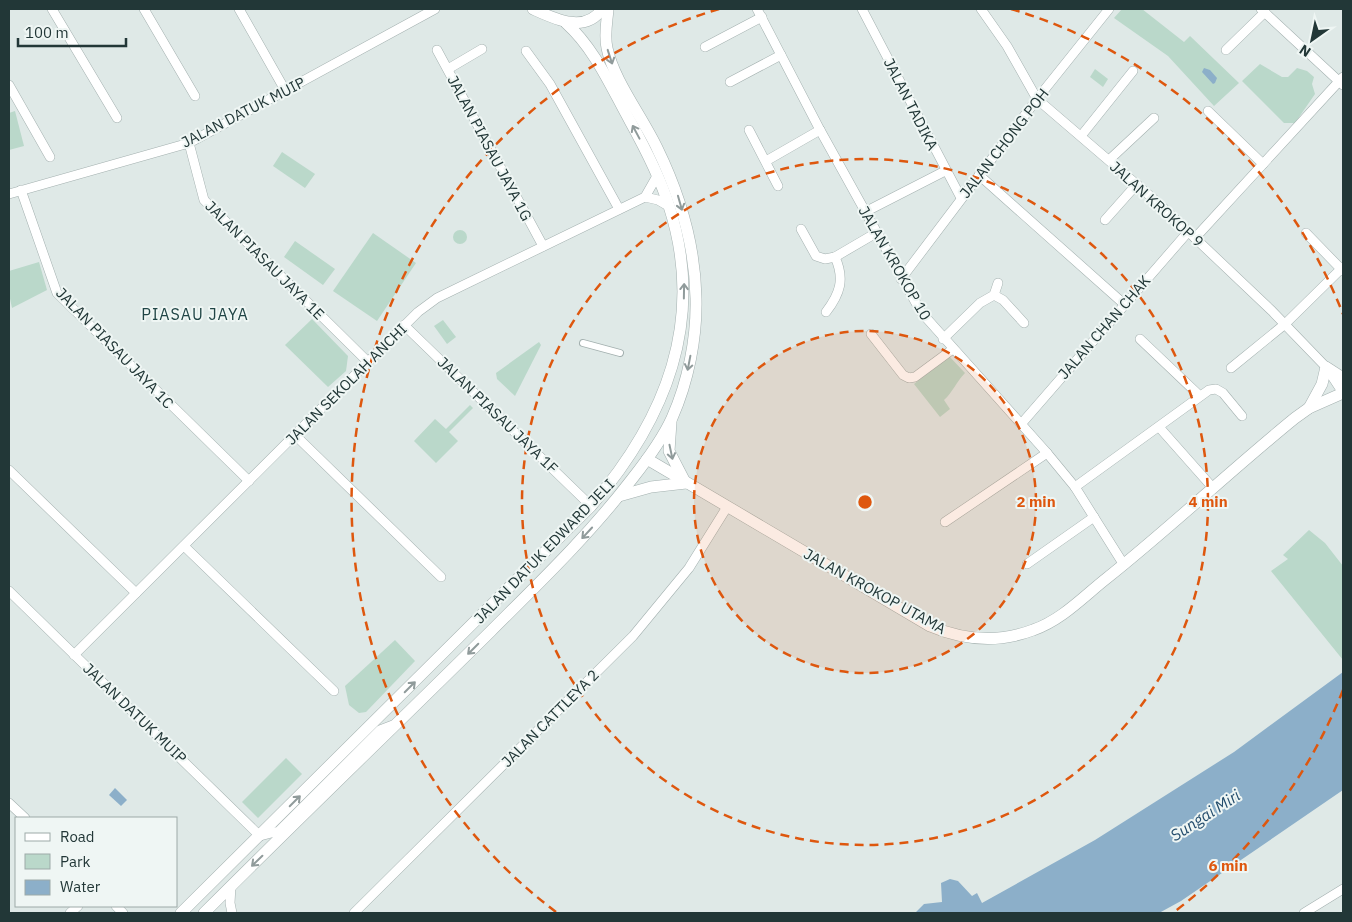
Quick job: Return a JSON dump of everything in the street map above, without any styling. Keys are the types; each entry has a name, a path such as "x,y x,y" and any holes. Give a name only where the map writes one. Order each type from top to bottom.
{"street":[{"path":"52,9 117,118"},
{"path":"144,9 195,96"},
{"path":"238,9 285,90"},
{"name":"JALAN DATUK MUIP","path":"9,194 189,143 435,9"},
{"path":"533,9 566,23 584,22 598,16 602,9"},
{"name":"JALAN DATUK EDWARD JELI","path":"204,913 544,578 619,496 648,459 672,418 686,374 693,340 696,301 690,239 676,190 657,148 612,64 607,48 608,9"},
{"name":"JALAN KROKOP 10","path":"757,9 820,130 921,312 943,339 1047,452 1075,487 1124,564"},
{"name":"JALAN TADIKA","path":"862,9 945,171 961,198"},
{"name":"JALAN KROKOP 9","path":"982,9 1007,46 1037,99 1137,184 1285,324 1326,368 1343,393"},
{"name":"JALAN CHONG POH","path":"901,279 1037,99 1109,9"},
{"path":"1226,50 1263,10 1342,81"},
{"path":"705,48 762,17"},
{"name":"JALAN DATUK EDWARD JELI","path":"181,913 591,506 622,468 655,412 669,378 680,339 684,283 676,232 670,207 658,176 590,49 579,34 566,23"},
{"path":"448,69 482,49"},
{"name":"JALAN PIASAU JAYA 1G","path":"438,50 543,246"},
{"path":"526,51 550,84 619,209"},
{"path":"730,82 781,55"},
{"path":"1080,136 1133,71"},
{"name":"JALAN CHAN CHAK","path":"1022,423 1124,304 1263,164 1342,81"},
{"path":"9,84 50,157"},
{"path":"1208,111 1263,164"},
{"path":"1110,160 1154,118"},
{"path":"749,130 778,186"},
{"path":"766,161 820,130"},
{"name":"JALAN PIASAU JAYA 1E","path":"189,143 204,200 368,362"},
{"path":"865,212 945,171"},
{"path":"658,176 645,197 658,200 670,207"},
{"path":"979,176 1124,304"},
{"path":"1105,220 1137,184"},
{"name":"JALAN PIASAU JAYA 1C","path":"21,190 57,293 249,481"},
{"name":"JALAN SEKOLAH ANCHI","path":"74,655 404,325 437,298 645,197"},
{"path":"801,229 816,256 825,259 835,257 876,233"},
{"path":"1231,368 1285,324 1343,269 1306,233"},
{"path":"826,312 837,297 840,286 840,267 835,257"},
{"path":"943,339 980,303 994,295 998,283"},
{"path":"994,295 1003,300 1024,323"},
{"name":"JALAN PIASAU JAYA 1F","path":"404,325 591,506"},
{"path":"871,334 903,375 909,378 915,377 953,349"},
{"path":"1140,339 1200,396"},
{"path":"583,343 620,353"},
{"path":"1309,408 1322,384 1326,368 1343,378"},
{"path":"1075,487 1160,427 1200,396 1216,389 1223,393 1242,416"},
{"name":"JALAN KROKOP UTAMA","path":"648,459 930,626 949,634 990,638 1016,636 1046,625 1124,564 1309,408 1343,393"},
{"path":"619,496 650,487 686,483 669,451 672,418"},
{"path":"1160,427 1213,488"},
{"path":"295,435 441,577"},
{"path":"622,468 648,459 641,436"},
{"path":"945,522 1047,452"},
{"path":"9,470 136,593"},
{"name":"JALAN CATTLEYA 2","path":"354,913 633,636 689,568 727,507"},
{"path":"1027,564 1094,517"},
{"path":"184,546 334,691"},
{"name":"JALAN DATUK MUIP","path":"9,592 260,836"},
{"path":"260,836 279,831 380,730 398,723"},
{"path":"9,803 24,817"},
{"path":"230,886 232,913"},
{"path":"1304,913 1343,889"}],"green space":[{"path":"1122,9 1142,9 1184,42 1190,36 1239,83 1214,106 1168,56 1114,18"},
{"path":"1260,64 1282,77 1288,77 1297,68 1307,71 1314,77 1312,84 1315,94 1295,123 1284,123 1242,81"},
{"path":"1095,69 1108,79 1103,87 1090,77"},
{"path":"15,111 24,146 9,150 9,113"},
{"path":"282,152 315,174 305,188 273,166"},
{"path":"460,230 465,232 467,237 465,242 460,244 455,242 453,237 455,232"},
{"path":"373,233 416,263 377,321 333,291"},
{"path":"295,241 335,269 323,285 284,257"},
{"path":"39,262 47,290 12,308 9,294 9,271"},
{"path":"312,319 348,356 346,371 328,387 285,345"},
{"path":"443,320 456,337 447,344 434,326"},
{"path":"539,342 541,345 515,396 497,379 496,373"},
{"path":"949,356 965,373 944,400 950,409 940,417 914,384"},
{"path":"470,405 473,408 449,432 458,441 436,463 414,441 435,419 446,429"},
{"path":"1309,530 1325,543 1343,566 1343,660 1271,571 1288,559 1283,555"},
{"path":"395,640 415,661 366,712 359,713 349,705 345,686"},
{"path":"286,758 302,774 258,818 242,802"}],"water":[{"path":"1204,68 1210,70 1217,78 1215,83 1213,84 1202,72"},
{"name":"Sungai Miri","path":"1343,672 1343,790 1181,901 1159,913 915,913 924,904 942,902 941,883 950,879 958,881 972,896 977,893 982,903 1095,840 1234,752"},
{"path":"115,788 127,800 121,806 109,795"}],"district":[{"name":"PIASAU JAYA","path":"195,314"}]}
